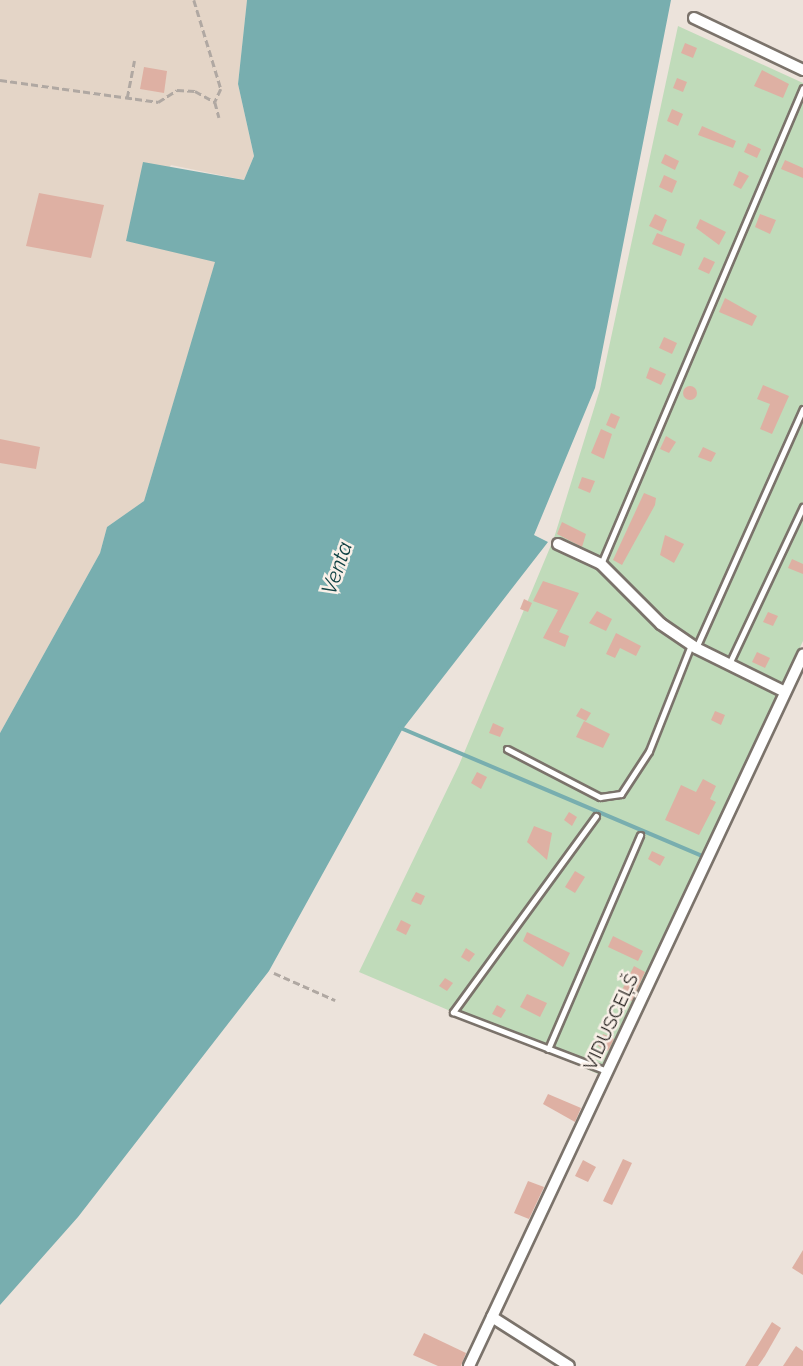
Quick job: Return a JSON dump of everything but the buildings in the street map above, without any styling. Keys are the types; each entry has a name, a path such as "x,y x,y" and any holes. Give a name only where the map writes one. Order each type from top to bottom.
{"street":[{"path":"694,18 803,70"},
{"path":"558,544 601,564 694,647 785,692"},
{"name":"VIDUSCEĻŠ","path":"469,1366 803,655"},
{"path":"492,1317 569,1366"}],"lane":[{"path":"601,564 803,88"},
{"path":"507,749 600,797 621,794 649,751 803,409"},
{"path":"729,664 803,508"},
{"path":"596,816 453,1012 607,1071"},
{"path":"548,1049 640,835"}],"path":[{"path":"194,0 221,89 215,102 219,117"},
{"path":"127,98 134,61"},
{"path":"0,80 158,102 177,90 215,102"},
{"path":"274,973 335,1000"}],"shaded area":[{"path":"0,0 247,0 238,84 254,156 244,180 171,165 127,241 216,261 144,501 107,527 100,553 0,733"}],"green space":[{"path":"678,26 803,83 803,641 598,1074 359,972 459,765 554,538 600,389"}],"water":[{"name":"Venta","path":"247,0 671,0 595,388 534,535 548,542 402,730 269,971 78,1217 0,1305 0,733 100,553 107,527 144,501 215,262 126,241 143,162 244,180 254,156 238,84"}],"waterway":[{"path":"401,728 705,857"}]}
